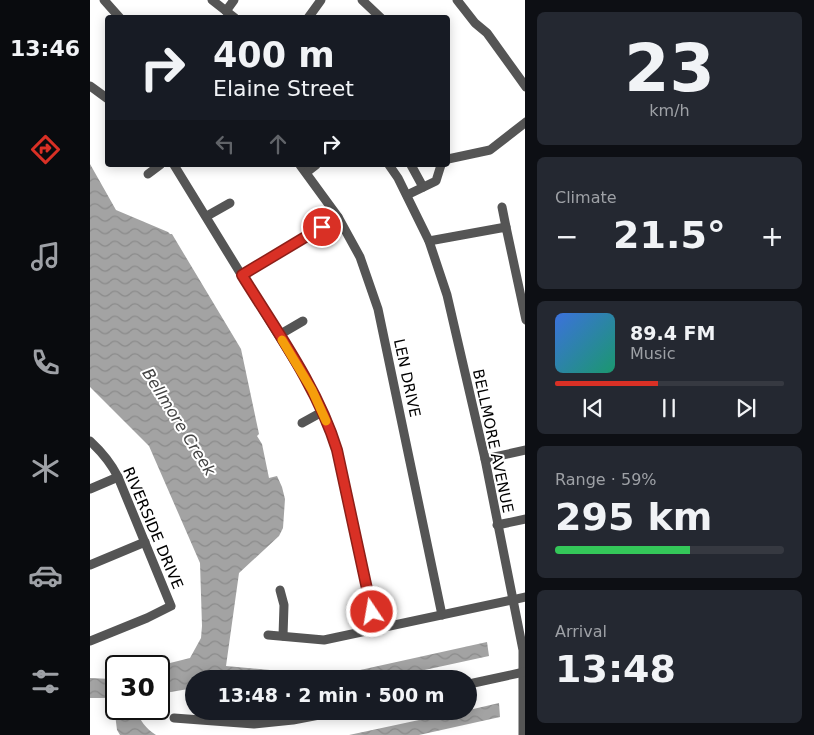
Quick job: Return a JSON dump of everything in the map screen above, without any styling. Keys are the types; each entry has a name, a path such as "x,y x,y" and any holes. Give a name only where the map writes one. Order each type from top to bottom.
{"street":[{"path":"104,0 117,15"},
{"path":"212,0 231,15"},
{"path":"226,11 234,0"},
{"path":"310,15 322,0"},
{"path":"362,0 378,15"},
{"path":"457,0 475,23 487,33 525,87"},
{"path":"90,86 105,97"},
{"path":"450,159 490,150 525,122"},
{"path":"148,174 157,167"},
{"path":"175,167 312,390 330,429 337,450 375,630"},
{"name":"LEN DRIVE","path":"302,167 338,217 360,258 378,310 442,615"},
{"path":"307,172 313,167"},
{"name":"BELLMORE AVENUE","path":"390,167 407,195 429,241 447,295 485,459 524,650 524,732"},
{"path":"412,167 423,187"},
{"path":"407,195 436,182 440,167"},
{"path":"207,216 230,203"},
{"path":"502,207 525,320"},
{"path":"242,275 338,217"},
{"path":"429,241 506,227"},
{"path":"279,335 303,321"},
{"path":"302,423 322,412"},
{"name":"RIVERSIDE DRIVE","path":"90,441 101,450 113,466 171,606 90,641"},
{"path":"485,459 525,450"},
{"path":"90,489 118,477"},
{"path":"497,525 525,519"},
{"path":"90,565 145,542"},
{"path":"280,590 284,604 283,636"},
{"path":"268,635 324,640 525,596"},
{"path":"477,682 524,672"},
{"path":"174,718 185,719"},
{"path":"201,720 254,724 293,720"}],"water":[{"name":"Bellmore Creek","path":"90,164 116,210 172,234 241,349 259,434 257,436 262,444 269,478 277,476 285,499 283,528 279,536 239,573 226,666 269,670 185,670 185,690 170,692 170,663 190,658 201,638 200,563 149,446 90,387"},
{"path":"487,642 489,656 424,670 360,670"},
{"path":"90,678 105,679 105,698 90,698"},
{"path":"499,703 500,717 419,735 349,735 419,720 477,720 477,708"},
{"path":"116,720 141,720 156,735 120,735 117,730"}],"slow traffic":[{"path":"282,340 312,390 326,421"}],"route":[{"path":"322,227 242,275 312,390 330,429 337,450 372,612"}]}
